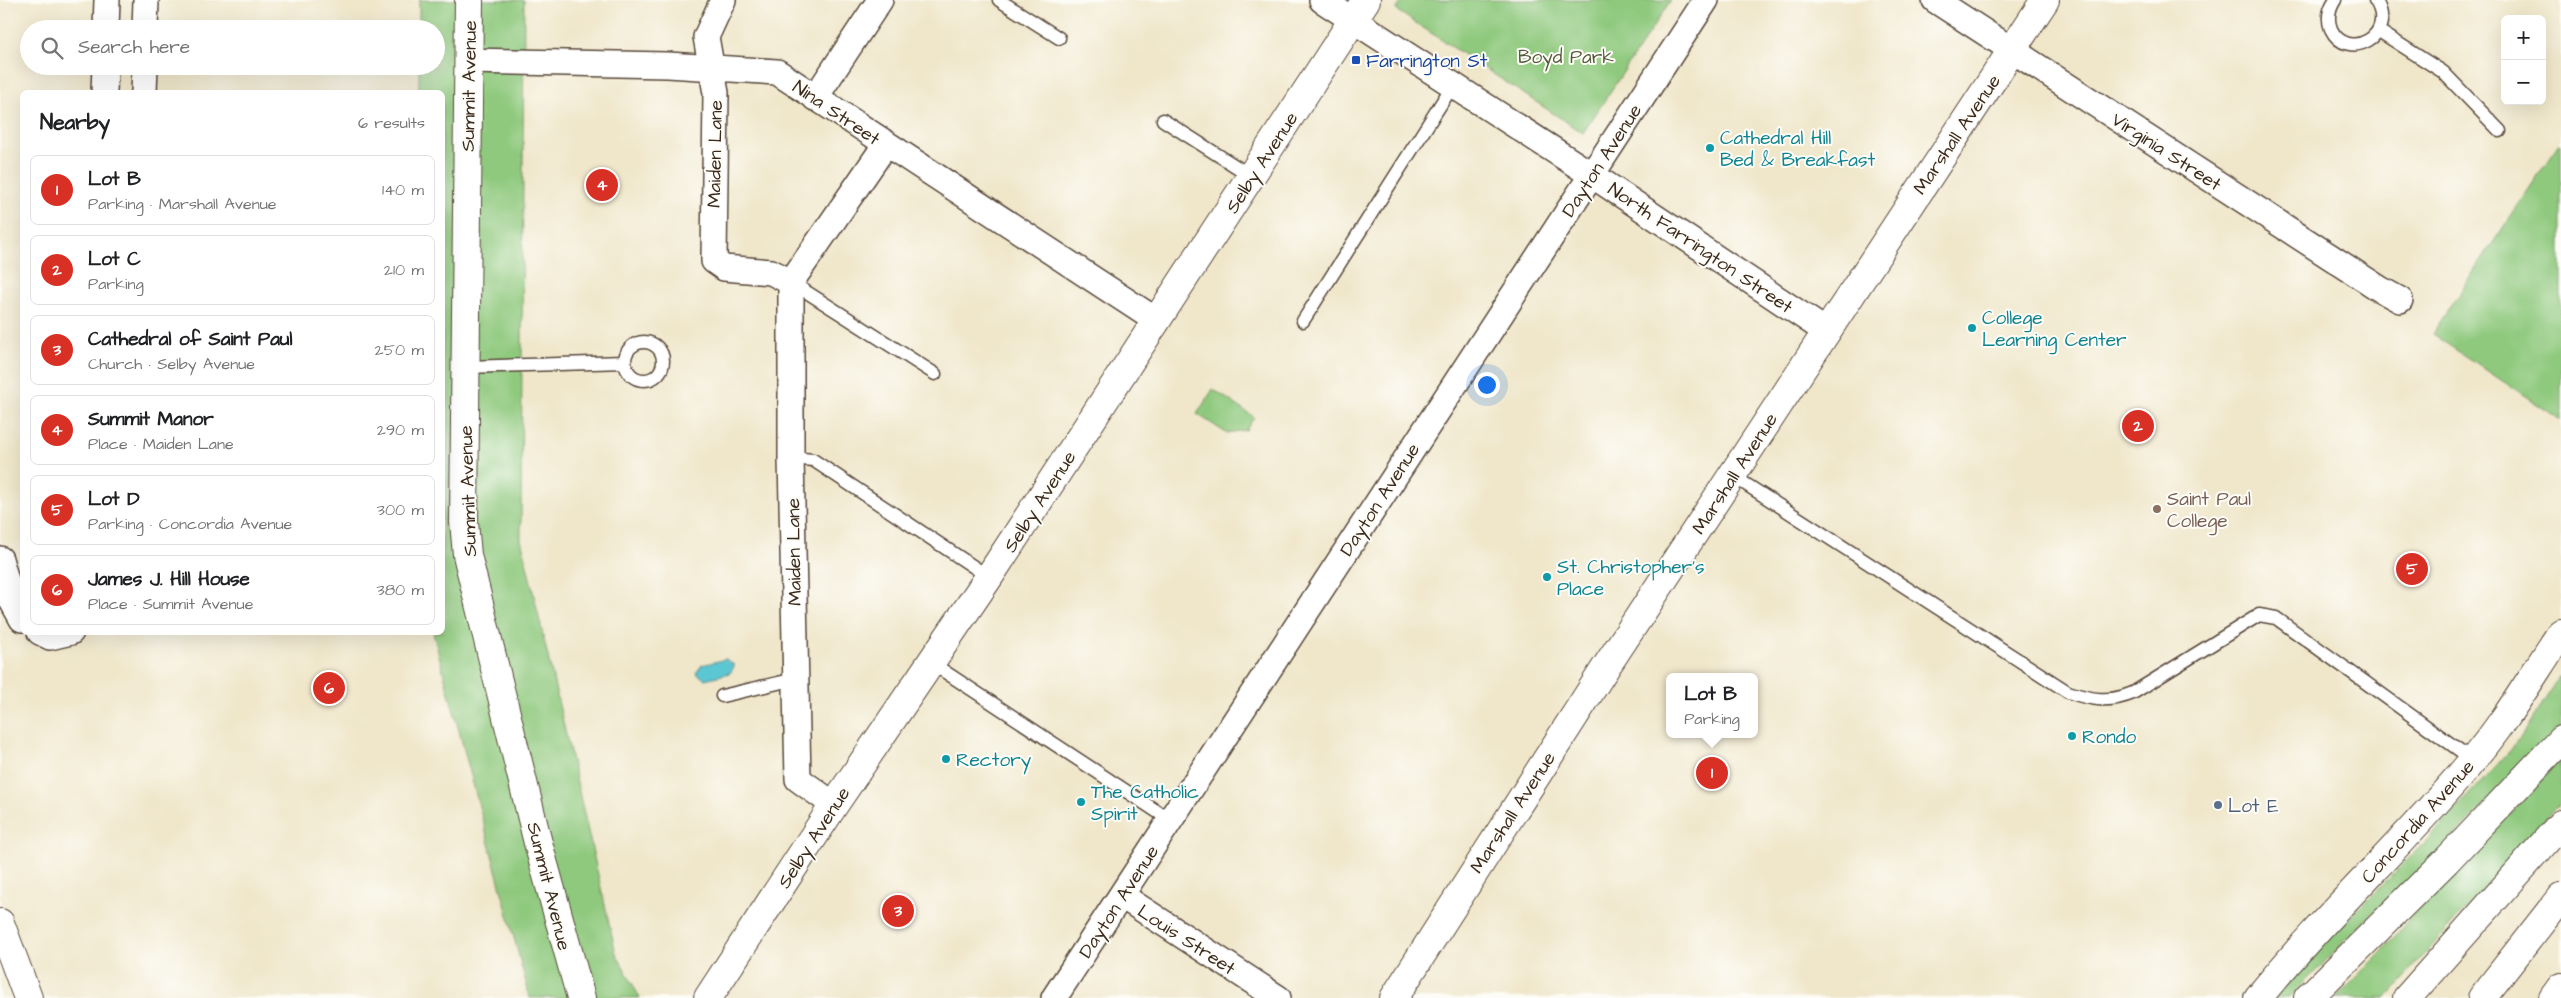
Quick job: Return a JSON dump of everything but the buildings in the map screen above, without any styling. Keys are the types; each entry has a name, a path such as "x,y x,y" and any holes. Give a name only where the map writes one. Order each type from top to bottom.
{"main road":[{"name":"Summit Avenue","path":"469,0 464,522 467,555 538,843 580,998"},
{"name":"Marshall Avenue","path":"1394,998 1588,695 2045,0"},
{"name":"Selby Avenue","path":"708,998 834,805 989,577 1359,10"},
{"name":"Concordia Avenue","path":"2258,998 2298,951 2473,760 2503,722 2561,633"},
{"path":"2308,998 2446,861 2561,740"},
{"path":"2408,998 2561,824"},
{"path":"2482,998 2561,897"},
{"path":"0,925 17,998"},
{"path":"0,925 28,998"},
{"path":"2552,998 2561,987"}],"street":[{"path":"106,0 106,20"},
{"path":"145,20 146,0"},
{"name":"Maiden Lane","path":"723,0 706,37 716,93 714,261 724,268 771,272 791,282 790,458 798,779 834,805"},
{"path":"815,98 880,0"},
{"name":"North Farrington Street","path":"1322,0 1359,10 1453,85 1592,175 1827,332"},
{"name":"Dayton Avenue","path":"1054,998 1706,0"},
{"name":"Virginia Street","path":"1935,0 2400,300"},
{"name":"Nina Street","path":"468,61 713,68 776,72 1157,321"},
{"path":"104,90 105,75"},
{"path":"144,75 144,90"},
{"path":"791,282 886,144"},
{"path":"0,559 12,601 20,616"},
{"name":"Louis Street","path":"1122,896 1278,998"}],"lane":[{"path":"999,0 1059,38"},
{"path":"2335,0 2330,6 2329,24 2339,39 2356,45 2373,38 2379,31 2382,14 2375,0"},
{"path":"2379,31 2444,72 2500,131"},
{"path":"1303,321 1453,85"},
{"path":"1162,120 1251,176"},
{"path":"791,282 935,374"},
{"path":"465,367 625,362"},
{"path":"790,458 813,460 989,577"},
{"path":"1733,476 2068,692 2101,701 2119,699 2133,693 2259,615 2276,618 2473,760"},
{"path":"930,662 1170,820"},
{"path":"722,696 795,679"}],"green space":[{"path":"419,0 524,0 521,539 616,953 640,998 530,998 434,635 445,635 445,90 419,90 419,75 445,75 445,20 419,20"},
{"name":"Boyd Park","path":"1403,0 1671,0 1583,133 1396,10"},
{"path":"2559,144 2561,145 2561,420 2432,334"},
{"path":"1213,389 1254,417 1246,430 1226,433 1197,414"},
{"path":"2561,675 2561,727 2424,867 2380,906 2289,998 2274,998 2321,946 2441,826 2517,743"},
{"path":"2561,760 2561,801 2386,998 2336,998 2380,954 2432,892"}],"water":[{"path":"726,659 734,667 730,673 705,679 696,673 702,665"}],"place":[{"name":"Farrington St","path":"1356,60"},
{"name":"Cathedral Hill Bed & Breakfast","path":"1710,148"},
{"name":"Summit Manor","path":"602,185"},
{"name":"College Learning Center","path":"1972,328"},
{"name":"Lot C","path":"2138,426"},
{"name":"Saint Paul College","path":"2157,509"},
{"name":"Lot D","path":"2412,569"},
{"name":"St. Christopher's Place","path":"1547,577"},
{"name":"James J. Hill House","path":"329,688"},
{"name":"Rondo","path":"2072,736"},
{"name":"Rectory","path":"946,759"},
{"name":"Lot B","path":"1712,773"},
{"name":"The Catholic Spirit","path":"1081,802"},
{"name":"Lot E","path":"2218,805"},
{"name":"Cathedral of Saint Paul","path":"898,911"}]}
